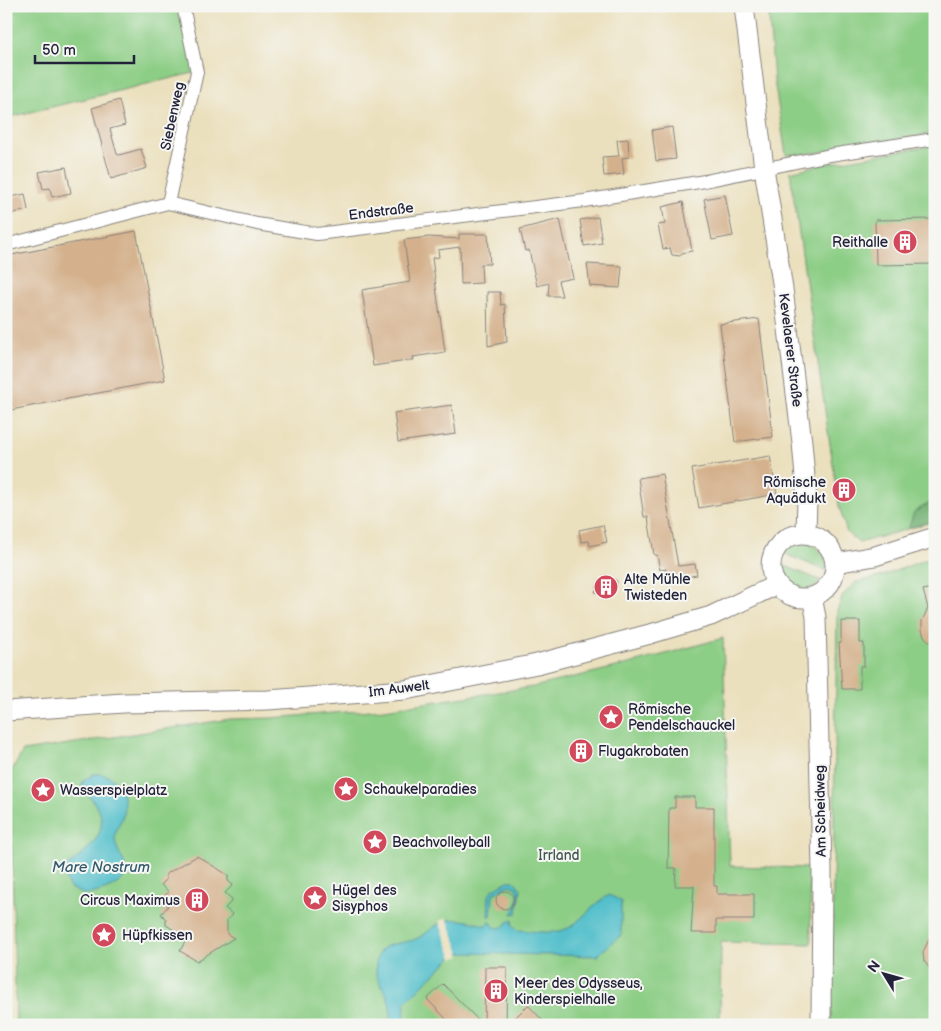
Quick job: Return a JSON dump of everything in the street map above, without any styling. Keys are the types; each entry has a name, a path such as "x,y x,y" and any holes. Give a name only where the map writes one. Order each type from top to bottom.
{"main road":[{"name":"Kevelaerer Straße","path":"744,6 764,168 783,289 802,442 807,500 806,533"},
{"path":"806,533 825,543 834,556 836,563 831,583 823,592 812,597 793,597 784,593 776,585 770,564 773,554 786,538 806,533"},
{"path":"836,563 875,556 935,537"},
{"name":"Im Auwelt","path":"6,711 115,703 268,700 405,690 537,664 650,634 711,616 776,585"},
{"name":"Am Scheidweg","path":"812,597 816,617 821,856 821,1025"}],"street":[{"name":"Siebenweg","path":"168,203 197,72 183,6"},
{"path":"764,168 847,152 935,139"},
{"name":"Endstraße","path":"6,245 168,203 257,224 317,234 584,202 705,181 764,168"}],"green space":[{"path":"6,6 183,6 197,72 6,118"},
{"path":"768,6 935,6 935,133 816,153 786,155 774,80"},
{"path":"935,145 935,521 859,543 847,533 839,506 790,172 819,165"},
{"path":"935,500 935,521 909,528 914,512"},
{"path":"803,542 817,548 821,552 824,556 826,571 783,553 790,545"},
{"path":"935,556 935,1025 831,1025 837,611 843,595 856,582 879,577"},
{"path":"778,563 822,581 807,589 792,588 786,585 782,579"},
{"name":"Irrland","path":"723,638 730,866 810,868 811,944 721,942 720,1025 16,1025 10,774 23,751 230,719 271,718 384,709 533,687 633,663"}],"water":[{"name":"Mare Nostrum","path":"94,774 102,774 109,777 119,786 122,792 123,814 115,839 125,864 126,875 108,889 85,895 70,888 66,881 67,867 94,842 101,827 98,809 82,786 83,781"},
{"path":"508,881 514,881 521,889 517,913 512,914 518,901 517,888 509,885 493,894 491,916 488,916 489,896 492,890"},
{"path":"609,895 621,901 621,935 597,956 461,953 452,957 405,1002 404,1025 392,1025 388,997 376,972 377,957 385,947 416,939 449,920 468,921 487,926 491,922 493,926 499,928 513,920 512,926 517,930 559,931 572,926"}],"pier":[{"path":"447,918 461,956 453,958 439,921"}],"building":[{"path":"119,100 125,125 110,129 117,154 141,149 147,168 111,179 92,108"},
{"path":"672,127 676,159 656,161 652,130"},
{"path":"628,139 629,157 622,158 624,174 604,176 602,157 619,156 617,140"},
{"path":"66,167 71,193 52,197 50,188 43,189 39,172"},
{"path":"25,194 28,210 9,214 6,198"},
{"path":"725,195 733,236 712,240 704,199"},
{"path":"683,202 692,251 682,253 680,256 672,255 670,248 663,249 658,225 665,224 662,207"},
{"path":"598,217 602,243 584,246 580,220"},
{"path":"560,219 573,278 558,281 562,296 548,296 549,283 537,286 529,250 525,251 520,229"},
{"name":"Reithalle","path":"935,219 935,264 876,265 875,220"},
{"path":"136,231 165,380 6,411 6,256"},
{"path":"459,234 488,234 490,264 481,264 482,283 461,284 460,247 438,250 439,257 432,258 445,352 413,357 414,360 373,366 362,290 410,282 404,240 429,237 459,239"},
{"path":"587,264 622,266 620,288 590,286"},
{"path":"487,292 500,292 501,305 505,304 507,342 488,346"},
{"path":"759,319 773,437 735,442 720,324"},
{"path":"452,405 456,434 398,442 394,413"},
{"path":"770,456 777,494 699,508 692,469"},
{"path":"662,474 678,566 695,564 697,575 667,580 666,569 660,570 657,555 654,555 648,517 644,517 638,478"},
{"path":"603,525 607,542 590,546 589,541 581,542 579,530"},
{"name":"Alte Mühle Twisteden","path":"606,575 617,581 615,590 608,594 595,592 600,579"},
{"path":"935,587 935,648 924,636 922,621 928,608 923,590"},
{"path":"841,621 860,621 860,643 864,643 864,666 860,666 860,689 842,689 839,643 841,643"},
{"path":"675,797 695,797 695,807 714,807 714,886 717,886 717,894 754,894 754,920 716,920 716,933 691,933 694,886 675,886 676,868 668,868 669,808 675,808"},
{"name":"Circus Maximus","path":"197,856 228,875 228,881 233,885 225,893 233,900 225,908 233,915 227,920 227,934 234,938 197,961 180,951 187,938 166,925 166,919 161,914 168,906 161,899 169,892 161,885 166,880 166,874"},
{"path":"505,891 511,894 514,900 511,906 505,909 499,906 496,900 499,894"},
{"path":"935,927 935,975 924,961 923,952"},
{"path":"485,967 507,967 506,1025 484,1025"},
{"path":"443,984 483,1025 452,1025 427,999"},
{"path":"528,1005 547,1025 508,1025"}],"place":[{"name":"Reithalle","path":"905,242"},
{"name":"Römische Aquädukt","path":"844,490"},
{"name":"Alte Mühle Twisteden","path":"606,587"},
{"name":"Römische Pendelschauckel","path":"611,717"},
{"name":"Flugakrobaten","path":"581,751"},
{"name":"Schaukelparadies","path":"346,789"},
{"name":"Wasserspielplatz","path":"43,790"},
{"name":"Beachvolleyball","path":"375,842"},
{"name":"Hügel des Sisyphos","path":"315,898"},
{"name":"Circus Maximus","path":"197,900"},
{"name":"Hüpfkissen","path":"104,935"},
{"name":"Meer des Odysseus, Kinderspielhalle","path":"496,991"}]}
